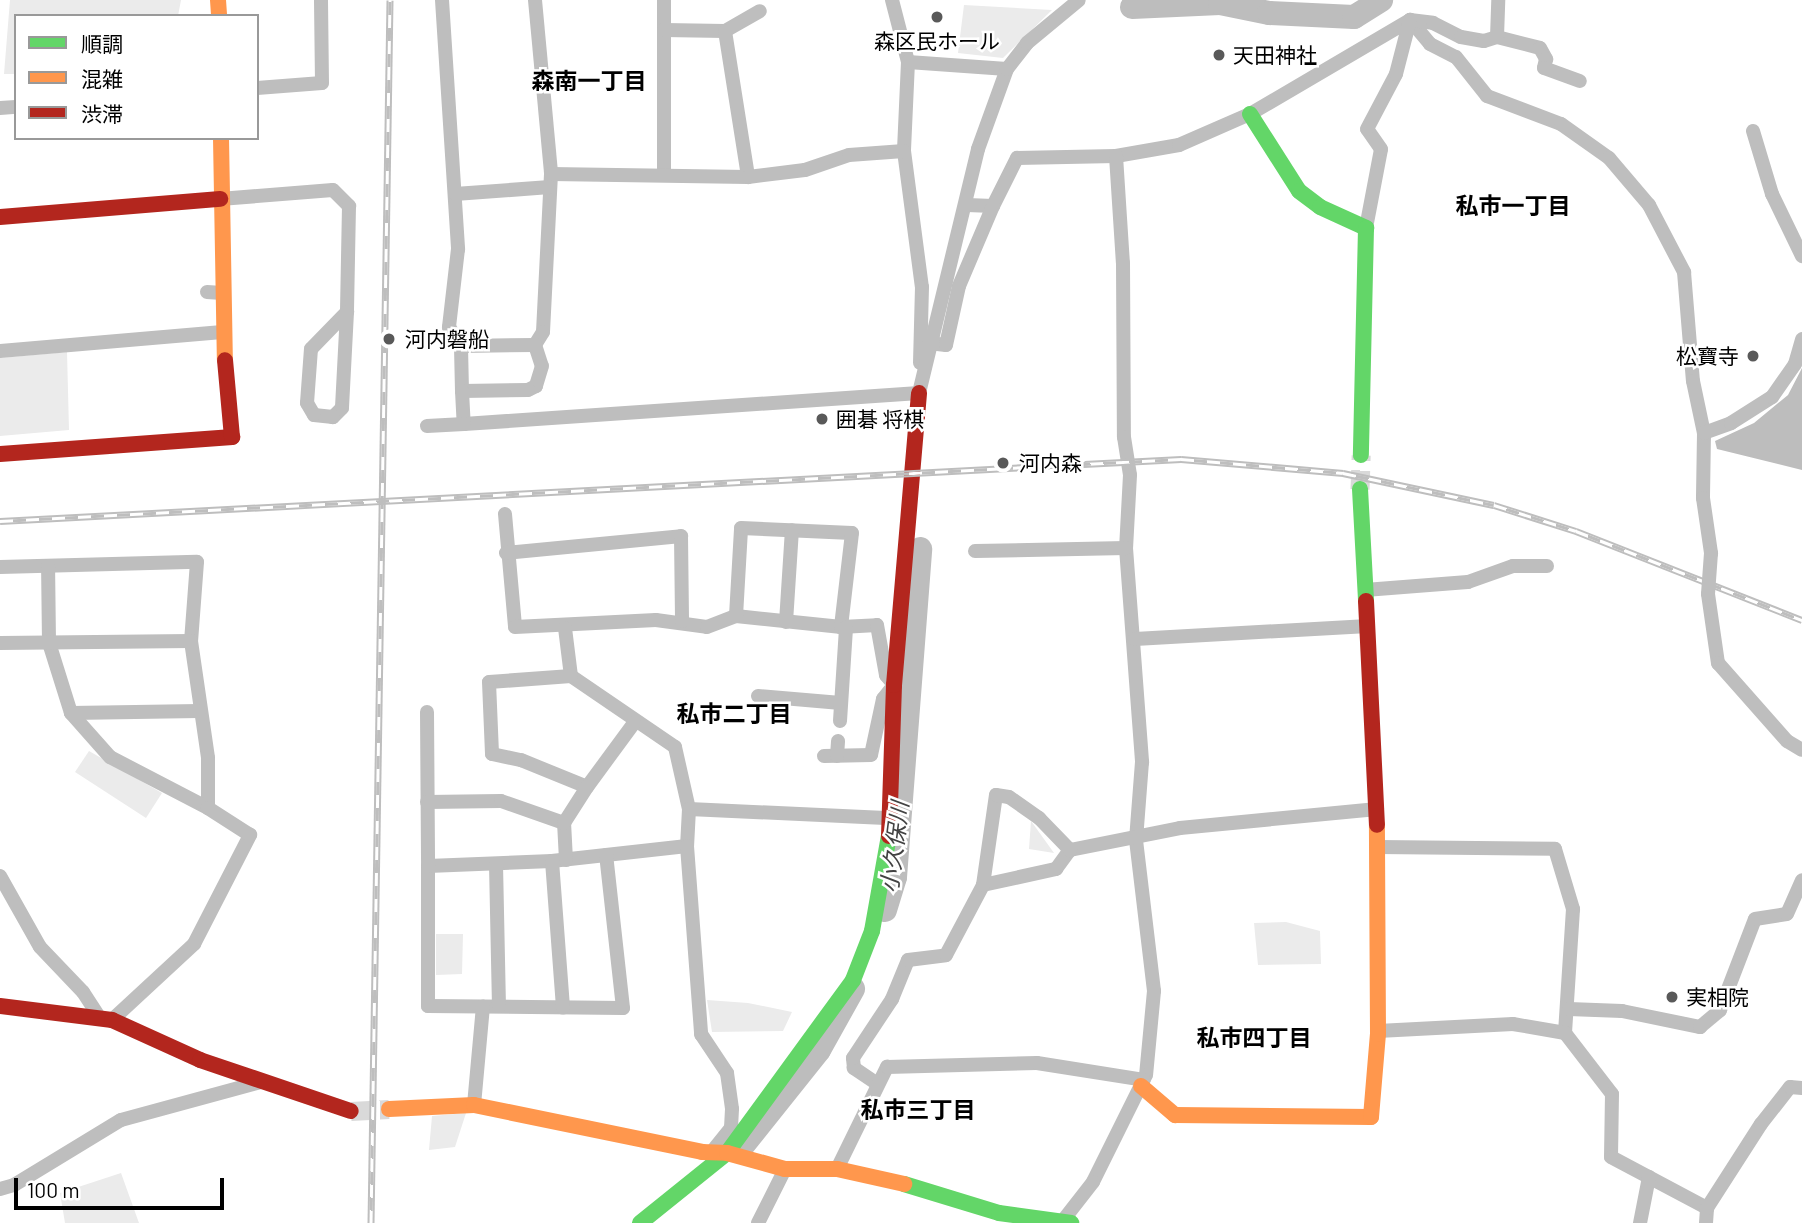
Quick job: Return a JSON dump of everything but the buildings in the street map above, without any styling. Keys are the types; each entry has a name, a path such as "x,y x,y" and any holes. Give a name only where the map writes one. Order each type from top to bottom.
{"street":[{"path":"259,88 322,83 321,0"},
{"path":"442,0 458,249 449,327 461,346 464,424"},
{"path":"463,391 536,386 542,366 535,345 542,332 551,180 535,0"},
{"path":"664,0 664,174"},
{"path":"892,0 908,62 904,151 922,287 918,359 923,370"},
{"path":"640,1223 719,1153 784,1082 853,980 872,931 885,879 891,818 894,685 923,370 967,205 978,149 1007,69 1027,43 1079,0"},
{"path":"1497,37 1498,0"},
{"path":"664,30 726,32 760,11"},
{"path":"1361,455 1366,228 1381,149 1367,129 1396,74 1410,20"},
{"path":"1410,20 1430,44 1456,57 1486,96 1561,124 1609,158 1649,205 1684,272 1693,381 1704,433 1703,498 1710,553 1708,594 1718,663 1787,741 1802,750"},
{"path":"929,344 946,345 959,286 1017,158 1116,156 1179,145 1250,114 1410,20 1433,23 1461,37 1484,41 1497,37 1540,48 1546,59 1544,68 1580,81"},
{"path":"726,32 748,177"},
{"path":"908,62 1007,69"},
{"path":"1250,114 1299,191 1320,207 1366,228"},
{"path":"1753,131 1772,194 1802,256"},
{"path":"0,454 232,437 222,331 215,293 221,140"},
{"path":"455,194 551,180 664,174 748,177 805,170 849,155 904,151"},
{"path":"1061,1223 1093,1182 1142,1083 1154,991 1136,840 1142,762 1135,639 1126,548 1130,475 1124,437 1123,263 1116,156"},
{"path":"0,217 332,190 349,206 346,312 342,408 333,417 314,415 307,403 311,349 346,312"},
{"path":"967,205 993,206"},
{"path":"0,351 222,331"},
{"path":"1704,433 1731,423 1772,397 1795,364 1802,340"},
{"path":"461,346 535,345"},
{"path":"427,426 919,393"},
{"path":"837,1169 876,1083 887,1067 1037,1063 1142,1083 1175,1115 1371,1117 1378,1031 1378,847 1364,626 1360,489"},
{"path":"505,514 506,554 515,627 565,628 682,621 707,627 736,616 844,627 877,625 886,675 894,685"},
{"path":"736,616 741,527 852,533 840,722"},
{"path":"786,622 792,530"},
{"path":"506,554 681,536 682,621"},
{"path":"975,551 1126,548"},
{"path":"0,567 197,562 191,642 208,758 208,808"},
{"path":"48,566 49,643 71,713 110,757 208,808 250,835 194,944 106,1019"},
{"path":"1365,590 1441,581 1468,582 1513,566 1547,566"},
{"path":"1135,639 1364,626"},
{"path":"565,628 571,676"},
{"path":"0,643 191,642"},
{"path":"587,787 521,760 492,754 489,682 571,676 634,723 675,747 689,808 687,846 701,1034 727,1073 732,1109 730,1128 719,1153"},
{"path":"833,751 872,755 883,699 894,685"},
{"path":"758,696 841,703"},
{"path":"71,713 199,711"},
{"path":"427,712 428,1006 623,1008 606,855"},
{"path":"564,1008 559,861 564,823 634,723"},
{"path":"876,1083 855,1068 852,1058 892,999 908,960 946,955 983,885 996,794 1009,797 1039,818 1070,850"},
{"path":"427,802 501,801 564,823"},
{"path":"689,808 891,818"},
{"path":"983,885 1056,869 1070,850 1136,840 1180,828 1377,809"},
{"path":"428,866 559,861 687,846"},
{"path":"1378,847 1555,849 1573,909 1570,1009 1565,1033"},
{"path":"496,864 499,1006"},
{"path":"0,876 40,947 106,1019"},
{"path":"1570,1009 1622,1012 1700,1027 1720,1010 1755,919 1787,914 1802,880"},
{"path":"0,1006 106,1019 261,1082 351,1111"},
{"path":"474,1105 483,1006"},
{"path":"1378,1031 1513,1024 1565,1033 1612,1094 1611,1157 1707,1208"},
{"path":"0,1189 14,1185 121,1121 261,1082"},
{"path":"1706,1223 1707,1208 1768,1115 1790,1087 1802,1088"},
{"path":"389,1109 474,1105 719,1153 785,1169 837,1169 901,1183 999,1213 1071,1223"},
{"path":"758,1223 785,1169"},
{"path":"1640,1223 1649,1177"}],"shaded area":[{"path":"10,0 181,0 178,14 14,14 14,74 4,74"},
{"path":"964,5 1052,10 1003,58 958,53"},
{"path":"67,352 69,430 0,436 0,358"},
{"path":"1802,368 1802,470 1717,449 1715,441 1754,423 1788,395"},
{"path":"89,751 162,793 146,818 75,772"},
{"path":"1031,821 1054,853 1029,849"},
{"path":"1286,922 1320,931 1321,964 1258,965 1254,923"},
{"path":"436,934 463,934 462,974 436,975"},
{"path":"707,1000 748,1003 792,1012 783,1031 712,1032"},
{"path":"466,1113 455,1147 429,1150 432,1116"},
{"path":"121,1173 139,1223 65,1223 60,1193"}],"waterway":[{"name":"小久保川","path":"1132,7 1220,3 1269,13 1354,17 1381,0"},
{"name":"小久保川","path":"885,910 895,877 920,549"},
{"name":"小久保川","path":"744,1144 819,1050 853,989"}],"tunnel":[{"path":"1360,489 1361,455"},
{"path":"351,1111 389,1109"}],"railway":[{"path":"371,1223 390,0"},
{"path":"0,521 1181,459 1343,473 1494,505 1576,531 1802,620"}],"traffic: fast":[{"path":"1250,114 1299,191 1320,207 1366,228 1361,455"},
{"path":"1360,489 1366,601"},
{"path":"640,1223 727,1153 853,980 872,931 889,836"},
{"path":"904,1184 999,1213 1071,1223"}],"traffic: slow":[{"path":"218,0 219,14"},
{"path":"221,140 225,360"},
{"path":"1141,1086 1175,1115 1371,1117 1378,1034 1377,825"},
{"path":"389,1109 474,1105 702,1152 727,1153 785,1169 837,1169 904,1184"}],"traffic: jam":[{"path":"0,217 220,199"},
{"path":"0,454 232,437 225,360"},
{"path":"889,836 894,685 919,393"},
{"path":"1366,601 1377,825"},
{"path":"0,1006 112,1020 200,1060 351,1111"}],"place":[{"name":"森区民ホール","path":"937,17"},
{"name":"天田神社","path":"1219,55"},
{"name":"河内磐船","path":"389,339"},
{"name":"松寶寺","path":"1753,356"},
{"name":"囲碁 将棋","path":"822,419"},
{"name":"河内森","path":"1003,463"},
{"name":"実相院","path":"1672,997"}],"district":[{"name":"森南一丁目","path":"589,80"},
{"name":"私市一丁目","path":"1513,205"},
{"name":"私市二丁目","path":"734,713"},
{"name":"私市四丁目","path":"1254,1037"},
{"name":"私市三丁目","path":"918,1109"}]}
